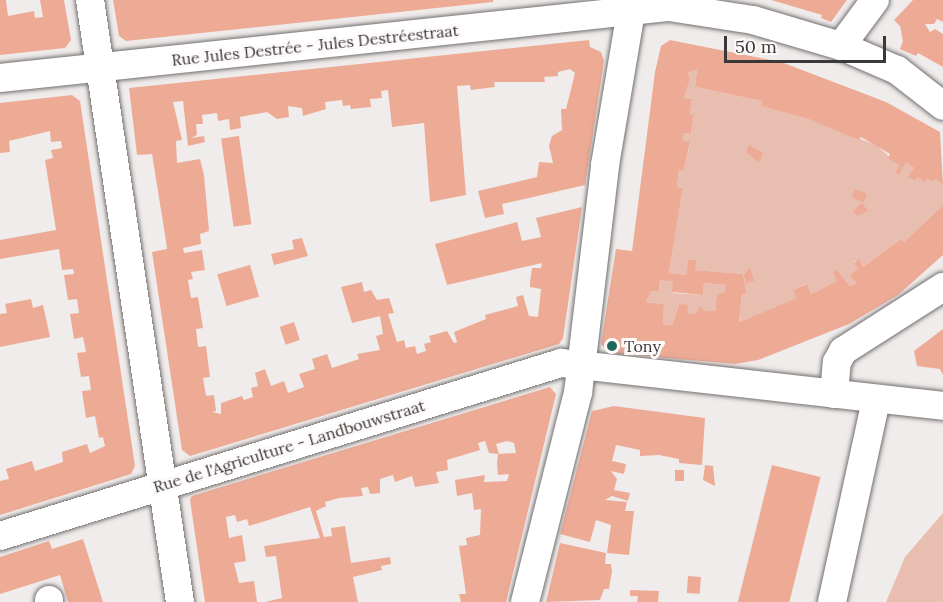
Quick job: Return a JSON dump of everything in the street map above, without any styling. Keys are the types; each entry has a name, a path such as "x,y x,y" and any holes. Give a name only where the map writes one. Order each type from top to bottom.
{"street":[{"path":"90,0 180,602"},
{"path":"841,46 875,0"},
{"path":"525,602 578,393 605,165 632,6"},
{"name":"Rue Jules Destrée - Jules Destréestraat","path":"0,78 632,6 669,7 753,20 841,46 897,70 943,106"},
{"path":"834,394 837,362 843,351 943,287"},
{"name":"Rue de l'Agriculture - Landbouwstraat","path":"0,536 561,363 943,406"},
{"path":"832,602 876,400"}],"shaded area":[{"path":"697,70 695,87 762,101 761,106 811,120 876,145 899,165 895,173 898,175 906,163 914,168 909,177 914,181 917,177 925,183 927,179 933,182 935,179 943,185 943,205 904,242 901,239 863,267 859,260 854,262 858,269 851,275 856,283 850,286 837,270 837,281 811,294 806,284 793,290 796,298 739,322 742,295 747,293 743,274 695,270 695,261 688,260 686,275 669,273 683,188 677,187 679,170 684,170 690,143 683,141 684,133 691,134 694,116 690,115 692,99 684,98 690,80 688,73"},
{"path":"660,280 673,282 673,293 703,295 704,283 725,285 724,292 717,296 715,311 703,310 700,305 695,314 687,313 679,304 672,325 663,324 664,304 646,302 652,291 659,291"},
{"path":"943,513 943,602 886,602 905,557"}],"building":[{"path":"0,0 6,0 8,16 34,11 35,18 43,17 40,0 64,0 71,40 65,48 0,55"},
{"path":"113,0 493,0 493,2 126,41 119,36"},
{"path":"771,0 847,0 831,22 821,18 822,15"},
{"path":"913,0 943,0 943,22 937,19 934,24 925,24 930,32 935,29 943,34 943,67 918,53 916,56 900,49 903,41 900,26 894,20"},
{"path":"589,40 590,47 601,52 604,61 585,185 502,204 504,214 485,218 478,191 537,177 539,162 553,163 549,146 552,136 562,130 561,109 566,109 575,73 570,69 558,72 558,76 544,77 545,82 494,82 495,87 471,90 470,85 457,86 466,195 430,202 424,123 392,127 388,90 381,91 382,98 370,99 371,107 351,109 350,105 343,106 342,100 325,102 326,109 303,116 302,108 288,106 289,117 277,119 267,112 240,117 241,128 230,130 229,119 218,121 217,113 202,115 203,124 196,124 197,135 191,138 204,136 205,142 188,146 183,101 173,102 182,140 176,141 177,163 200,159 204,175 209,231 200,234 201,244 183,248 184,253 202,250 205,270 191,272 193,279 188,280 191,298 198,297 203,328 196,329 198,347 206,346 210,377 203,378 206,396 214,395 216,411 212,412 221,414 221,403 242,396 244,400 253,397 251,388 258,386 255,373 265,369 271,386 284,381 288,393 304,387 299,374 315,369 312,359 327,354 332,368 359,359 357,354 380,350 376,336 383,334 380,316 352,323 341,287 362,282 364,292 371,290 377,300 389,298 394,313 388,314 397,342 404,340 406,348 415,346 417,354 426,351 424,344 431,342 429,336 447,331 454,343 457,342 454,332 486,319 485,315 518,306 516,297 523,295 529,316 538,317 541,289 530,287 530,282 532,268 541,268 542,263 447,285 435,244 517,222 522,241 541,237 536,218 582,207 563,338 559,344 190,456 182,450 152,252 167,249 166,241 152,154 137,155 129,88"},
{"path":"670,40 781,62 886,102 940,132 943,185 935,179 933,182 927,179 925,183 917,177 915,181 908,177 914,168 906,163 899,175 895,173 899,165 888,158 890,154 861,137 859,140 811,120 761,106 762,101 695,87 697,70 694,70 688,73 690,80 684,98 692,99 690,115 694,115 691,134 684,133 683,141 690,142 684,170 679,170 677,187 683,188 669,273 686,275 688,260 696,260 695,270 743,274 747,293 742,295 739,322 796,298 793,290 807,284 811,294 837,281 833,273 837,270 850,286 856,283 850,275 858,269 854,263 859,259 863,267 901,239 904,242 943,205 943,255 898,295 849,324 758,360 735,364 609,353 601,344 616,249 632,251 655,72 661,46","holes":["660,280 673,282 672,292 703,295 704,283 725,285 724,292 717,295 715,311 703,310 700,305 695,314 687,313 688,305 679,304 672,325 663,324 664,304 646,302 652,291 659,291"]},
{"path":"72,95 80,101 135,466 131,474 0,515 0,481 9,479 6,469 32,461 35,471 63,462 62,452 87,444 90,453 105,446 103,437 99,438 95,416 86,418 82,391 91,390 89,376 81,377 77,353 86,352 83,337 74,339 70,314 79,313 77,299 68,300 64,275 74,274 73,269 62,270 59,249 0,259 0,240 56,230 45,160 53,158 51,150 62,148 61,141 51,142 50,131 9,141 10,152 0,153 0,103"},
{"path":"239,136 251,224 234,227 221,139"},
{"path":"749,145 763,153 759,163 746,152"},
{"path":"855,189 867,194 863,202 851,197"},
{"path":"862,203 868,211 857,216 853,211"},
{"path":"302,238 308,256 274,265 271,254 294,249 292,240"},
{"path":"250,265 259,297 226,306 217,274"},
{"path":"750,267 754,281 746,283 744,275"},
{"path":"31,299 33,308 43,305 50,337 0,347 0,314 7,313 5,304"},
{"path":"294,322 300,340 286,345 280,327"},
{"path":"943,329 943,375 940,369 917,366 914,351"},
{"path":"550,387 556,394 506,602 461,602 459,594 466,594 459,546 467,545 466,538 480,535 481,509 474,510 472,493 457,496 455,480 485,475 484,482 507,481 509,474 498,475 499,454 489,453 485,441 478,443 480,450 447,460 448,470 436,472 439,483 415,487 412,476 395,482 393,475 380,479 380,493 370,494 368,487 361,488 363,496 325,502 326,506 316,511 324,537 332,536 331,528 345,526 351,563 390,557 391,564 381,566 382,570 353,577 358,602 265,602 282,598 276,556 266,557 264,546 320,538 310,507 249,526 247,519 237,522 235,515 226,517 229,538 242,535 246,561 234,563 239,583 254,581 257,602 205,602 190,500 192,496","holes":["507,441 514,443 516,453 499,454 496,444"]},
{"path":"614,406 705,418 702,465 679,463 679,459 659,455 640,456 640,450 616,445 612,461 626,464 624,474 611,471 617,479 614,490 630,493 628,501 612,496 605,500 627,502 625,511 634,511 629,555 607,553 611,525 596,520 590,542 560,534 592,411"},
{"path":"705,465 713,466 715,486 703,480"},
{"path":"772,465 821,477 789,602 738,602"},
{"path":"675,470 684,470 684,481 675,481"},
{"path":"83,539 103,602 68,602 60,575 0,594 0,557 49,541 52,549"},
{"path":"560,543 606,553 605,564 611,564 612,571 609,589 604,589 600,600 546,602"},
{"path":"688,576 701,577 700,594 687,593"},
{"path":"630,590 659,591 658,602 637,602 638,596 630,596"}],"place":[{"name":"Tony","path":"612,346"}]}
